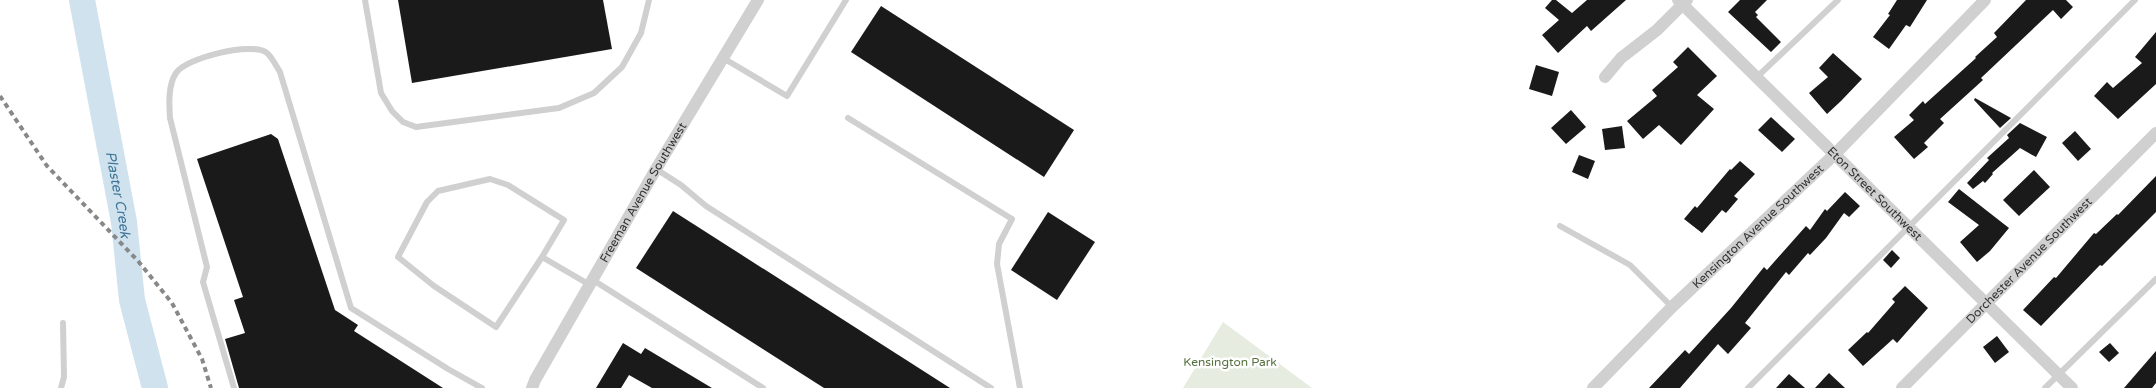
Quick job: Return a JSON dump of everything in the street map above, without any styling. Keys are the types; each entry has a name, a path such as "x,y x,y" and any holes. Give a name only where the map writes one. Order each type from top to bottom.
{"street":[{"name":"Freeman Avenue Southwest","path":"532,388 534,380 656,170 758,0"},
{"name":"Kensington Avenue Southwest","path":"1593,388 1672,307 1835,154 1985,0"},
{"name":"Eton Street Southwest","path":"1683,1 1757,78 2072,388"},
{"path":"1605,77 1621,58 1657,30 1683,1"},
{"name":"Dorchester Avenue Southwest","path":"1902,388 2156,132"}],"lane":[{"path":"365,0 381,93 392,111 403,122 416,127 559,108 594,93 622,67 640,33 649,0"},
{"path":"723,58 787,96 846,0"},
{"path":"1757,78 1838,0"},
{"path":"1748,388 2135,0"},
{"path":"234,388 203,282 207,267 170,118 168,97 176,73 188,62 242,48 254,48 266,52 280,72 351,308 448,369 482,388"},
{"path":"848,118 1012,219 999,244 997,264 1020,388"},
{"path":"656,170 681,184 706,206 991,388"},
{"path":"490,179 508,185 564,220 542,257 496,327 434,286 398,257 427,202 438,191 490,179"},
{"path":"1560,226 1630,265 1672,307"},
{"path":"542,257 591,282 762,388"},
{"path":"2045,388 2156,279"},
{"path":"61,388 64,377 63,323"}],"green space":[{"name":"Kensington Park","path":"1223,322 1312,388 1183,388"}],"building":[{"path":"398,0 603,0 612,49 412,83"},
{"path":"1552,0 1556,0 1572,13 1587,0 1626,0 1591,31 1587,26 1558,53 1542,35 1559,20 1545,8"},
{"path":"1740,0 1767,0 1755,12 1758,15 1756,17 1781,42 1771,52 1728,12"},
{"path":"1897,0 1927,0 1910,27 1906,25 1889,49 1873,37 1890,15 1888,14"},
{"path":"2026,0 2066,0 2073,7 2061,19 2053,10 1981,78 1983,80 1940,119 1944,123 1924,143 1928,147 1914,159 1894,137 1914,120 1909,115 1923,101 1925,104 1976,58 1997,37 1994,33"},
{"path":"881,6 1074,130 1044,177 851,52"},
{"path":"2156,32 2156,84 2118,119 2094,96 2107,82 2113,88 2142,63 2135,57"},
{"path":"1688,47 1717,76 1697,95 1714,109 1681,145 1659,125 1643,139 1627,121 1657,96 1652,90 1678,67 1673,62"},
{"path":"1833,53 1862,79 1827,114 1809,93 1828,77 1819,68"},
{"path":"1536,65 1559,72 1552,96 1529,89"},
{"path":"1975,98 2011,118 2000,128 1974,100"},
{"path":"1571,110 1586,127 1566,144 1551,128"},
{"path":"1771,117 1795,139 1782,152 1758,130"},
{"path":"2020,123 2047,137 2036,157 2020,148 1992,173 1985,183 1983,181 1973,189 1967,183 1989,160 1987,158 2009,138 2007,135"},
{"path":"1622,126 1625,148 1605,150 1602,129"},
{"path":"2075,131 2091,149 2078,161 2062,143"},
{"path":"271,134 278,139 335,310 358,325 354,331 443,388 239,388 225,339 245,333 234,300 243,297 197,159"},
{"path":"1579,155 1595,161 1588,179 1572,172"},
{"path":"1740,161 1755,174 1734,196 1738,199 1726,213 1722,210 1702,233 1684,219 1695,206 1697,208 1730,169"},
{"path":"2034,170 2050,187 2019,216 2003,200"},
{"path":"2156,176 2156,212 2102,266 2100,265 2041,326 2023,310 2054,277 2056,278 2094,233 2096,234 2118,215"},
{"path":"1959,189 2009,228 1990,251 1977,262 1960,242 1979,225 1948,202"},
{"path":"1845,192 1860,206 1849,217 1844,213 1826,238 1810,255 1808,253 1789,275 1786,272 1745,323 1751,328 1728,354 1718,344 1680,388 1649,388 1685,350 1689,354 1731,308 1764,267 1767,270 1806,226 1810,230 1825,209 1827,211"},
{"path":"673,211 950,388 824,388 636,268"},
{"path":"1048,212 1095,242 1057,300 1011,270"},
{"path":"1892,250 1900,258 1891,268 1883,260"},
{"path":"1905,286 1928,308 1897,343 1893,339 1863,366 1848,350 1868,333 1895,302 1892,299"},
{"path":"1997,336 2009,352 1995,363 1983,347"},
{"path":"623,343 641,354 645,348 712,388 652,388 629,375 621,388 596,388"},
{"path":"2110,343 2119,353 2109,362 2099,352"},
{"path":"2156,351 2156,383 2152,388 2124,388"},
{"path":"1829,373 1845,388 1815,388"},
{"path":"1789,374 1805,388 1776,388"}],"waterway":[{"name":"Plaster Creek","path":"82,0 124,222 132,300 155,388"}],"railway":[{"path":"0,96 47,166 138,261 172,303 202,359 211,388"}]}
